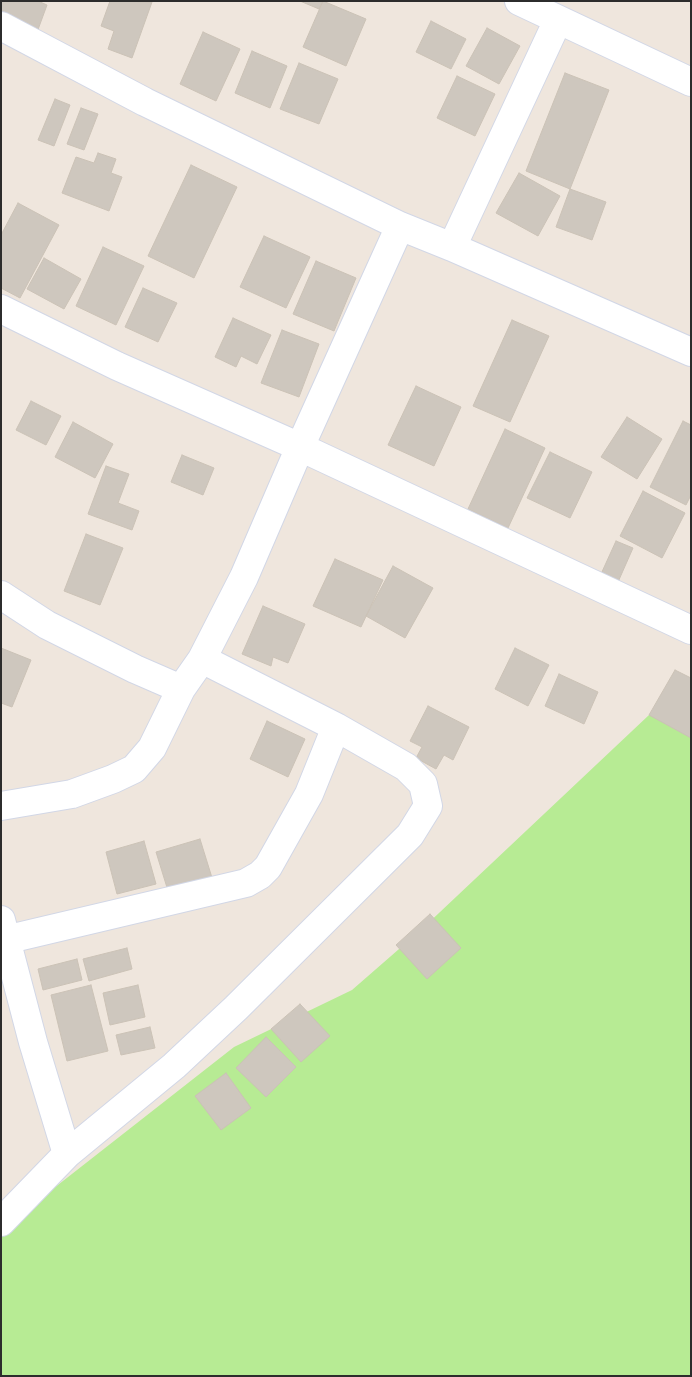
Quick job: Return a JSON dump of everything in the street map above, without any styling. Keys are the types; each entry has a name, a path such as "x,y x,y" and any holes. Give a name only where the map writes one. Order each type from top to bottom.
{"street":[{"path":"519,1 691,82"},
{"path":"452,246 558,20"},
{"path":"1,26 145,102 400,226 452,246 691,352"},
{"path":"1,806 72,794 113,779 134,769 144,760 152,748 181,689 202,659 244,577 300,447 400,226"},
{"path":"1,309 117,366 300,447 691,630"},
{"path":"1,595 47,625 135,669 181,689"},
{"path":"1,1222 67,1154 174,1066 208,1034 410,836 428,806 423,784 406,767 336,727 202,659"},
{"path":"67,1154 33,1042 3,933 177,900 246,883 260,875 268,867 309,794 336,727"}],"green space":[{"path":"691,679 691,1376 1,1376 1,1234 40,1199 234,1047 352,990 422,929 649,715"}],"building":[{"path":"1,1 38,1 47,5 36,35 1,22"},
{"path":"110,1 152,2 132,58 108,49 114,31 101,26"},
{"path":"300,1 323,1 319,9"},
{"path":"323,1 366,19 346,66 303,47"},
{"path":"431,21 466,39 451,69 416,52"},
{"path":"487,28 520,46 499,84 466,66"},
{"path":"203,32 240,49 216,101 180,84"},
{"path":"252,51 287,66 270,108 235,93"},
{"path":"299,63 338,79 319,124 280,109"},
{"path":"565,73 609,90 570,189 526,171"},
{"path":"457,76 495,94 475,136 437,118"},
{"path":"55,99 70,105 54,146 38,140"},
{"path":"81,108 98,114 84,150 67,144"},
{"path":"98,153 116,159 111,173 122,177 109,211 62,193 76,157 94,163"},
{"path":"191,165 237,187 194,278 148,256"},
{"path":"519,173 560,196 538,236 496,213"},
{"path":"570,189 606,202 592,240 556,227"},
{"path":"18,203 59,225 20,298 1,288 1,235"},
{"path":"264,236 310,257 286,308 240,287"},
{"path":"103,247 144,266 116,325 76,306"},
{"path":"44,258 81,279 64,309 27,289"},
{"path":"316,261 356,278 334,331 293,314"},
{"path":"143,288 177,303 158,342 125,327"},
{"path":"233,318 271,335 257,364 241,356 236,367 215,357"},
{"path":"512,320 549,336 510,422 473,406"},
{"path":"282,330 319,344 299,397 261,383"},
{"path":"416,386 461,407 434,466 388,445"},
{"path":"31,401 61,416 46,445 16,430"},
{"path":"627,417 662,439 637,479 601,457"},
{"path":"683,421 691,425 691,495 686,505 650,487"},
{"path":"73,422 113,444 95,478 55,457"},
{"path":"505,429 545,448 508,528 468,509"},
{"path":"550,452 592,472 570,518 527,498"},
{"path":"182,455 214,468 203,495 171,482"},
{"path":"106,466 129,474 118,503 139,511 132,530 88,514"},
{"path":"643,491 685,513 662,558 620,536"},
{"path":"86,534 123,548 100,605 64,591"},
{"path":"616,541 633,548 618,582 601,574"},
{"path":"335,559 383,580 361,627 313,606"},
{"path":"393,566 433,588 405,638 366,616"},
{"path":"263,606 305,624 288,663 273,657 271,666 242,654"},
{"path":"1,648 31,660 12,707 1,703"},
{"path":"515,648 549,665 528,706 495,689"},
{"path":"675,670 691,678 691,738 649,715"},
{"path":"559,674 598,692 584,724 545,706"},
{"path":"428,706 469,727 453,760 444,755 436,769 416,758 422,747 410,741"},
{"path":"267,721 305,739 288,777 250,759"},
{"path":"200,839 213,881 169,894 156,852"},
{"path":"144,841 156,884 117,894 106,852"},
{"path":"430,914 461,948 427,979 396,945"},
{"path":"127,948 132,969 89,981 83,959"},
{"path":"77,959 82,980 43,990 38,969"},
{"path":"91,985 108,1051 67,1061 51,995"},
{"path":"138,985 145,1017 110,1025 103,993"},
{"path":"300,1004 330,1036 301,1062 271,1029"},
{"path":"150,1027 155,1048 121,1055 116,1035"},
{"path":"266,1037 296,1067 266,1097 236,1068"},
{"path":"226,1073 251,1108 221,1130 195,1096"}]}
